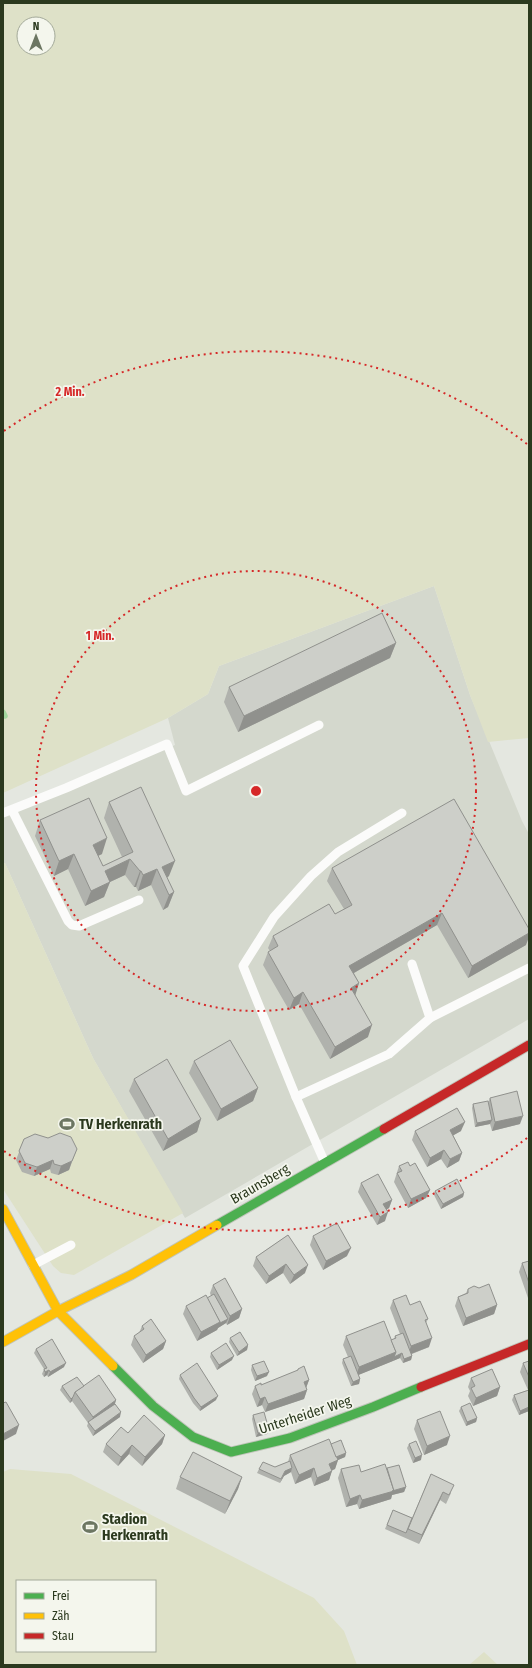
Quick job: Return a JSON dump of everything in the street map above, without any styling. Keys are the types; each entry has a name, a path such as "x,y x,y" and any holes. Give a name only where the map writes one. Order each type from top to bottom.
{"street":[{"name":"Braunsberg","path":"3,1342 58,1311 131,1275 529,1045"},
{"name":"Unterheider Weg","path":"3,1209 58,1311 153,1406 193,1437 231,1452 290,1438 373,1408 450,1375 529,1344"}],"lane":[{"path":"139,900 79,926 72,926 68,922 7,811 66,788 167,744 186,790 319,725"},
{"path":"325,1163 296,1097 243,966 274,917 311,876 338,852 402,813"},
{"path":"412,964 430,1018"},
{"path":"296,1097 389,1054 430,1018 529,968"},
{"path":"33,1266 72,1245"}],"shaded area":[{"path":"434,586 470,695 522,821 529,834 529,1019 185,1218 93,1058 5,863 3,864 3,815 175,745 168,718 208,694 219,666"}],"green space":[{"path":"3,3 529,3 529,738 488,742 470,695 434,586 219,666 208,694 168,718 3,793"},
{"name":"TV Herkenrath","path":"5,863 93,1058 183,1213 74,1275 61,1273 53,1266 3,1189 3,864"},
{"name":"Stadion Herkenrath","path":"10,1469 71,1474 314,1598 344,1631 357,1665 3,1665 3,1472"},
{"path":"484,1652 498,1665 469,1665"}],"building":[{"path":"382,613 396,643 244,716 229,687"},
{"path":"141,787 175,861 162,867 174,892 169,895 157,869 143,875 130,859 105,871 110,882 91,891 74,854 59,861 40,820 89,798 107,838 93,845 103,866 133,852 109,802"},
{"path":"454,799 529,929 529,933 472,966 442,913 349,966 359,983 351,988 372,1025 335,1047 303,992 294,998 268,952 278,946 273,936 329,904 335,914 352,905 332,868"},
{"path":"230,1040 258,1088 221,1109 194,1061"},
{"path":"167,1059 201,1119 168,1139 134,1079"},
{"path":"517,1091 523,1116 495,1122 490,1098"},
{"path":"488,1101 492,1120 477,1123 473,1104"},
{"path":"457,1108 465,1122 450,1130 462,1153 450,1159 444,1150 430,1158 415,1131"},
{"path":"60,1133 71,1137 77,1149 72,1161 61,1166 54,1164 53,1160 37,1167 25,1163 19,1151 24,1139 35,1134 48,1138"},
{"path":"408,1162 410,1166 415,1163 430,1190 411,1199 397,1173 402,1171 399,1166"},
{"path":"378,1174 392,1200 383,1204 388,1212 380,1217 361,1183"},
{"path":"457,1179 464,1193 443,1204 435,1191"},
{"path":"337,1223 351,1248 326,1261 313,1236"},
{"path":"288,1235 308,1265 294,1275 286,1264 269,1276 256,1257"},
{"path":"529,1261 529,1283 522,1263"},
{"path":"225,1278 242,1309 230,1316 213,1285"},
{"path":"489,1284 497,1305 466,1318 458,1297 468,1293 468,1289 474,1286 479,1288"},
{"path":"214,1294 228,1319 220,1323 207,1298"},
{"path":"206,1295 220,1322 201,1332 186,1306"},
{"path":"406,1295 410,1305 420,1301 428,1319 425,1320 432,1338 411,1346 393,1300"},
{"path":"151,1319 166,1341 146,1355 134,1336 144,1329 142,1326"},
{"path":"384,1321 396,1352 359,1367 346,1336"},
{"path":"240,1332 248,1345 239,1352 230,1338"},
{"path":"403,1333 412,1356 404,1359 402,1353 394,1357 396,1352 391,1340 396,1338 395,1336"},
{"path":"52,1339 66,1363 50,1372 49,1370 45,1372 44,1369 47,1368 36,1349"},
{"path":"226,1343 234,1356 219,1365 211,1353"},
{"path":"351,1356 360,1379 353,1382 343,1359"},
{"path":"264,1361 269,1372 257,1376 252,1365"},
{"path":"529,1361 529,1377 523,1363"},
{"path":"197,1363 218,1396 201,1407 180,1375"},
{"path":"304,1366 309,1380 304,1382 307,1390 268,1404 265,1397 260,1399 255,1386 298,1370"},
{"path":"492,1369 500,1387 476,1398 471,1388 475,1386 471,1378"},
{"path":"99,1375 116,1400 93,1417 75,1392"},
{"path":"77,1377 84,1386 75,1392 71,1399 62,1386"},
{"path":"529,1390 529,1407 520,1411 514,1395"},
{"path":"6,1402 19,1425 3,1434 3,1403"},
{"path":"470,1403 477,1418 467,1422 461,1407"},
{"path":"115,1404 121,1412 95,1431 88,1422"},
{"path":"440,1411 450,1436 427,1446 417,1420"},
{"path":"264,1412 269,1430 258,1433 253,1415"},
{"path":"144,1415 165,1435 145,1457 132,1445 121,1457 106,1444 121,1427 128,1433"},
{"path":"329,1439 338,1460 329,1464 332,1471 317,1478 314,1468 299,1475 290,1455"},
{"path":"341,1440 346,1453 336,1457 331,1444"},
{"path":"416,1441 422,1455 415,1458 409,1444"},
{"path":"193,1452 242,1477 230,1501 180,1477"},
{"path":"290,1461 292,1468 285,1471 281,1479 259,1469 263,1462 275,1467"},
{"path":"385,1464 394,1491 362,1500 360,1495 350,1499 341,1469 359,1465 361,1472"},
{"path":"399,1465 406,1487 394,1490 387,1468"},
{"path":"431,1474 454,1485 449,1495 443,1492 422,1535 408,1529"},
{"path":"393,1510 412,1518 406,1533 387,1525"}],"waterway":[{"path":"3,712 5,716"}],"traffic: fast":[{"path":"217,1225 384,1129"},
{"path":"113,1366 153,1406 193,1437 231,1452 290,1438 373,1407 421,1387"}],"traffic: slow":[{"path":"3,1209 58,1311 113,1366"},
{"path":"3,1342 58,1311 131,1275 217,1225"}],"traffic: jam":[{"path":"384,1129 529,1045"},
{"path":"421,1387 529,1344"}],"place":[{"name":"TV Herkenrath","path":"67,1124"},
{"name":"Stadion Herkenrath","path":"90,1527"}]}
